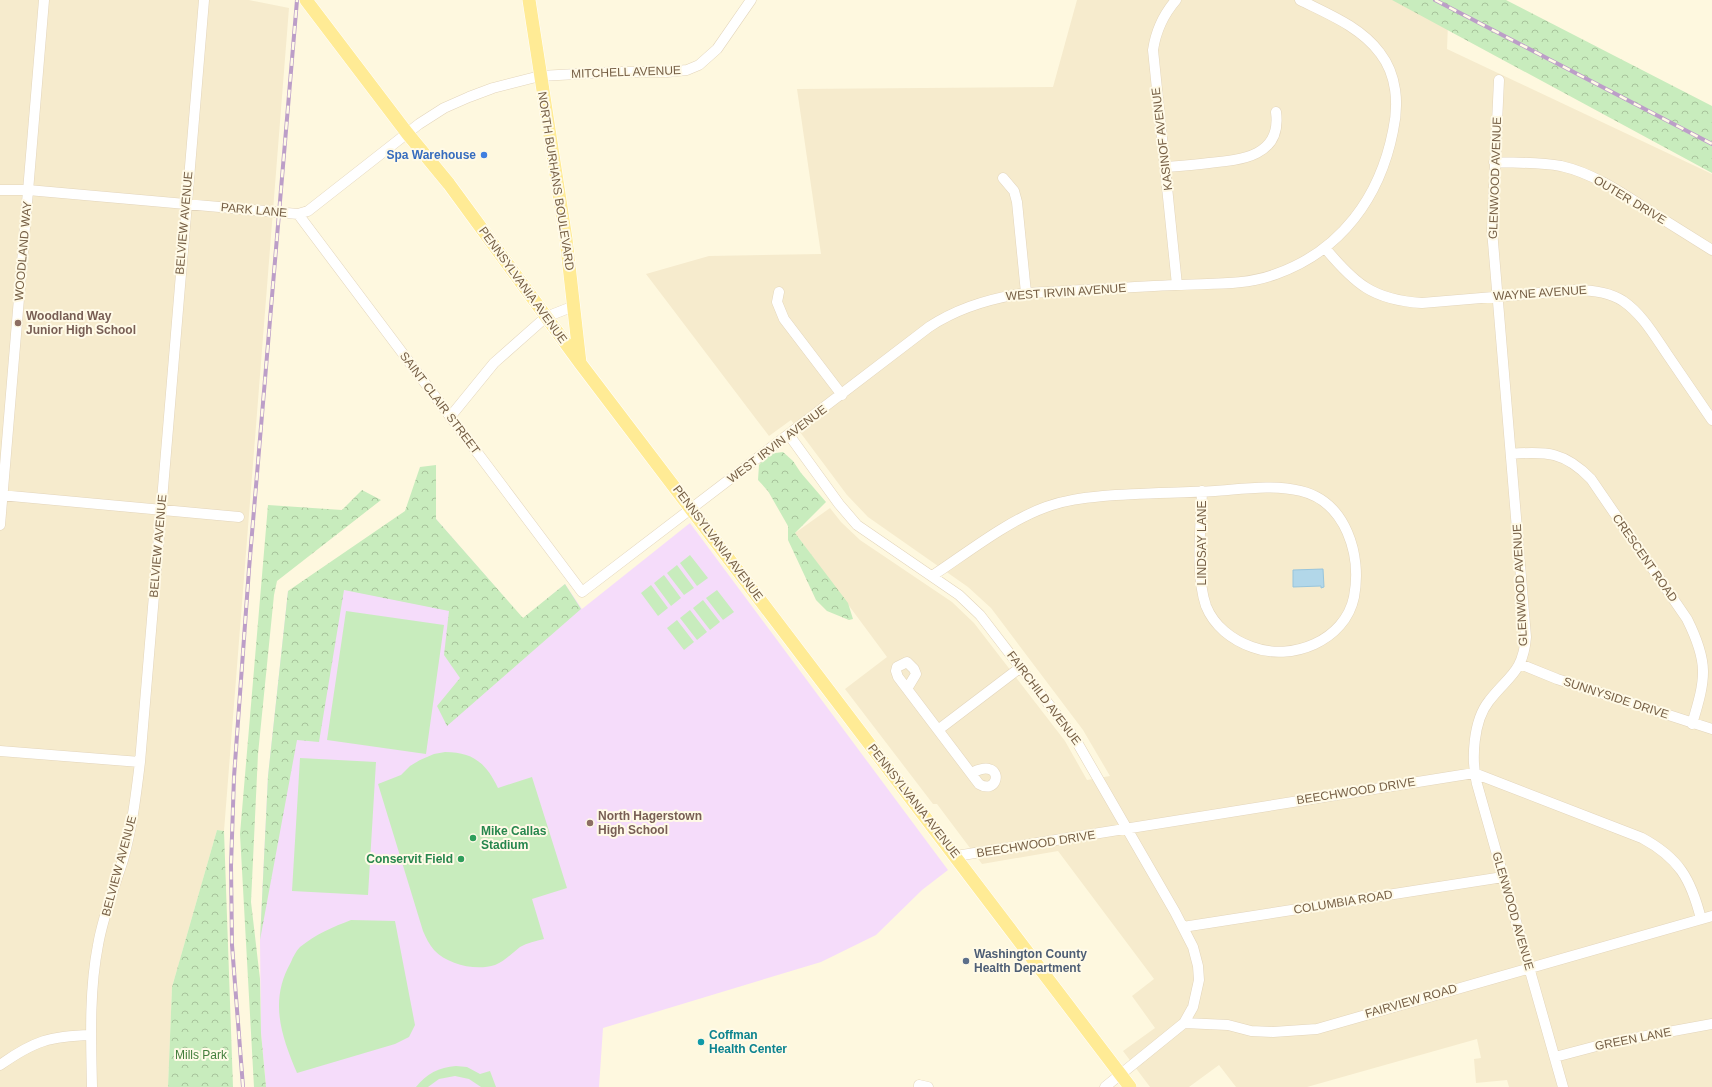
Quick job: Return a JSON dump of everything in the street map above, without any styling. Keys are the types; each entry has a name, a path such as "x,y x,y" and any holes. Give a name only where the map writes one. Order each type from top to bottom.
{"main road":[{"name":"PENNSYLVANIA AVENUE","path":"306,0 407,133 449,184 580,363 692,508 1130,1087"},
{"name":"NORTH BURHANS BOULEVARD","path":"529,0 566,239 580,363"}],"street":[{"name":"WOODLAND WAY","path":"0,525 1,496 44,0"},
{"name":"BELVIEW AVENUE","path":"92,1087 91,1035 94,979 98,945 129,836 135,808 140,762 204,0"},
{"name":"MITCHELL AVENUE","path":"540,76 687,70 699,65 717,49 751,0"},
{"name":"KASINOF AVENUE","path":"1176,0 1166,12 1159,25 1153,50 1177,285"},
{"name":"WEST IRVIN AVENUE","path":"582,592 942,319 977,303 997,297 1026,293 1221,284 1261,279 1291,268 1325,248 1341,233 1357,214 1379,180 1387,159 1394,125 1396,111 1394,81 1389,67 1381,53 1371,41 1359,32 1300,0"},
{"name":"PARK LANE","path":"0,190 28,190 298,214 308,210 407,133 444,108 493,88 540,76"},
{"name":"GLENWOOD AVENUE","path":"1499,80 1492,230 1526,637 1525,650 1520,664 1511,678 1488,701 1480,715 1474,748 1474,773 1563,1087"},
{"path":"1166,167 1238,160 1252,156 1271,142 1276,132 1276,112"},
{"name":"OUTER DRIVE","path":"1494,162 1560,166 1598,179 1712,250"},
{"path":"1003,178 1014,191 1018,202 1026,293"},
{"name":"SAINT CLAIR STREET","path":"298,214 582,592"},
{"name":"WAYNE AVENUE","path":"1325,248 1343,269 1370,291 1387,298 1405,302 1422,303 1592,290 1608,294 1622,300 1635,310 1647,325 1712,420"},
{"path":"779,292 777,302 784,318 842,395"},
{"path":"450,417 494,363 546,317 574,306"},
{"name":"FAIRCHILD AVENUE","path":"789,435 839,504 857,525 959,595 980,615 1074,737 1193,947 1198,966 1199,980 1193,1007 1184,1023"},
{"name":"CRESCENT ROAD","path":"1511,454 1534,452 1550,454 1564,458 1579,467 1591,479 1686,619 1696,636 1701,653 1704,674 1702,691 1692,724"},
{"name":"LINDSAY LANE","path":"932,576 1030,514 1060,502 1103,496 1202,491 1271,488 1301,491 1324,501 1338,516 1351,540 1355,585 1354,598 1346,616 1328,636 1308,648 1296,651 1273,651 1256,649 1242,644 1218,626 1207,607 1200,580 1202,491"},
{"path":"1,496 239,516"},
{"name":"SUNNYSIDE DRIVE","path":"1520,664 1557,679 1692,724 1712,729"},
{"path":"938,730 1021,667"},
{"path":"906,689 971,773"},
{"path":"0,751 140,762"},
{"path":"1474,773 1634,835 1654,845 1666,854 1685,875 1697,903 1701,919"},
{"name":"BEECHWOOD DRIVE","path":"956,856 1474,773"},
{"name":"COLUMBIA ROAD","path":"1183,927 1503,877"},
{"name":"FAIRVIEW ROAD","path":"1184,1023 1228,1025 1252,1031 1273,1032 1317,1028 1712,916"},
{"path":"1105,1087 1184,1023"},
{"name":"GREEN LANE","path":"1555,1056 1608,1043 1712,1024"},
{"path":"0,1065 25,1048 55,1037 91,1035"},
{"path":"919,1087 919,1085 928,1087"}],"shaded area":[{"path":"0,0 249,0 289,8 224,831 217,830 172,987 168,1087 0,1087"},
{"path":"1077,0 1404,0 1448,24 1447,49 1712,174 1712,1087 1509,1087 1507,1080 1476,1083 1474,1059 1481,1058 1477,1039 1307,1087 1236,1087 1219,1065 1189,1087 1150,1087 1123,1051 1155,1028 1132,996 1154,979 1058,851 982,864 937,804 933,804 845,689 887,657 795,533 830,508 841,522 860,540 952,602 974,623 1065,741 1087,780 1110,776 1083,730 991,608 968,587 868,517 847,495 791,420 769,436 646,274 709,256 821,254 797,89 1053,87"},
{"name":"North Hagerstown High School","path":"436,519 523,619 565,584 582,609 690,523 948,870 922,890 876,935 821,962 603,1028 599,1087 266,1087 261,1033 260,940 268,776 288,591"}],"green space":[{"path":"1392,0 1506,0 1712,106 1712,173"},
{"path":"783,452 793,461 801,473 826,502 795,533 848,603 853,619 849,620 827,611 816,600 788,540 788,526 768,491 758,480 759,465 768,454"},
{"path":"436,465 436,519 523,618 565,584 581,609 447,726 437,706 460,678 444,655 449,611 344,590 319,742 297,740 260,940 268,776 288,591 405,511 420,467"},
{"path":"362,490 381,500 277,581 274,595 258,754 251,902 260,979 261,1033 266,1087 254,1087 240,834 268,505 342,510"},
{"path":"690,555 708,578 697,586 680,563"},
{"path":"677,565 694,588 684,595 667,573"},
{"path":"664,575 681,598 671,606 654,583"},
{"path":"651,585 668,608 658,616 641,593"},
{"path":"717,590 734,612 723,620 706,598"},
{"path":"703,600 720,622 710,630 693,608"},
{"path":"690,610 707,632 697,640 680,618"},
{"path":"346,611 444,625 426,754 327,740"},
{"path":"677,620 694,642 684,650 667,628"},
{"name":"Mike Callas Stadium","path":"445,752 463,754 478,761 489,772 498,788 532,777 567,888 532,899 544,939 520,947 502,961 487,967 471,967 454,963 440,955 429,943 423,931 378,784 401,775 410,766 420,760 434,754"},
{"path":"300,758 376,762 368,895 292,891"},
{"name":"Mills Park","path":"217,830 224,831 233,1087 168,1087 172,987"},
{"path":"351,920 395,921 415,1025 409,1037 395,1044 297,1073 286,1045 280,1018 280,990 284,976 300,947 331,928"},
{"path":"456,1066 467,1067 480,1074 490,1071 496,1087 481,1087 469,1079 455,1076 439,1079 428,1087 416,1087 424,1078 433,1072"}],"water":[{"path":"1323,569 1324,587 1293,587 1293,570"}],"railway":[{"path":"243,1087 232,945 231,866 234,777 249,569 297,0"},
{"path":"1435,0 1712,144"}],"place":[{"name":"Spa Warehouse","path":"484,155"},
{"name":"Woodland Way Junior High School","path":"18,323"},
{"name":"North Hagerstown High School","path":"590,823"},
{"name":"Mike Callas Stadium","path":"473,838"},
{"name":"Conservit Field","path":"461,859"},
{"name":"Washington County Health Department","path":"966,961"},
{"name":"Coffman Health Center","path":"701,1042"}]}
